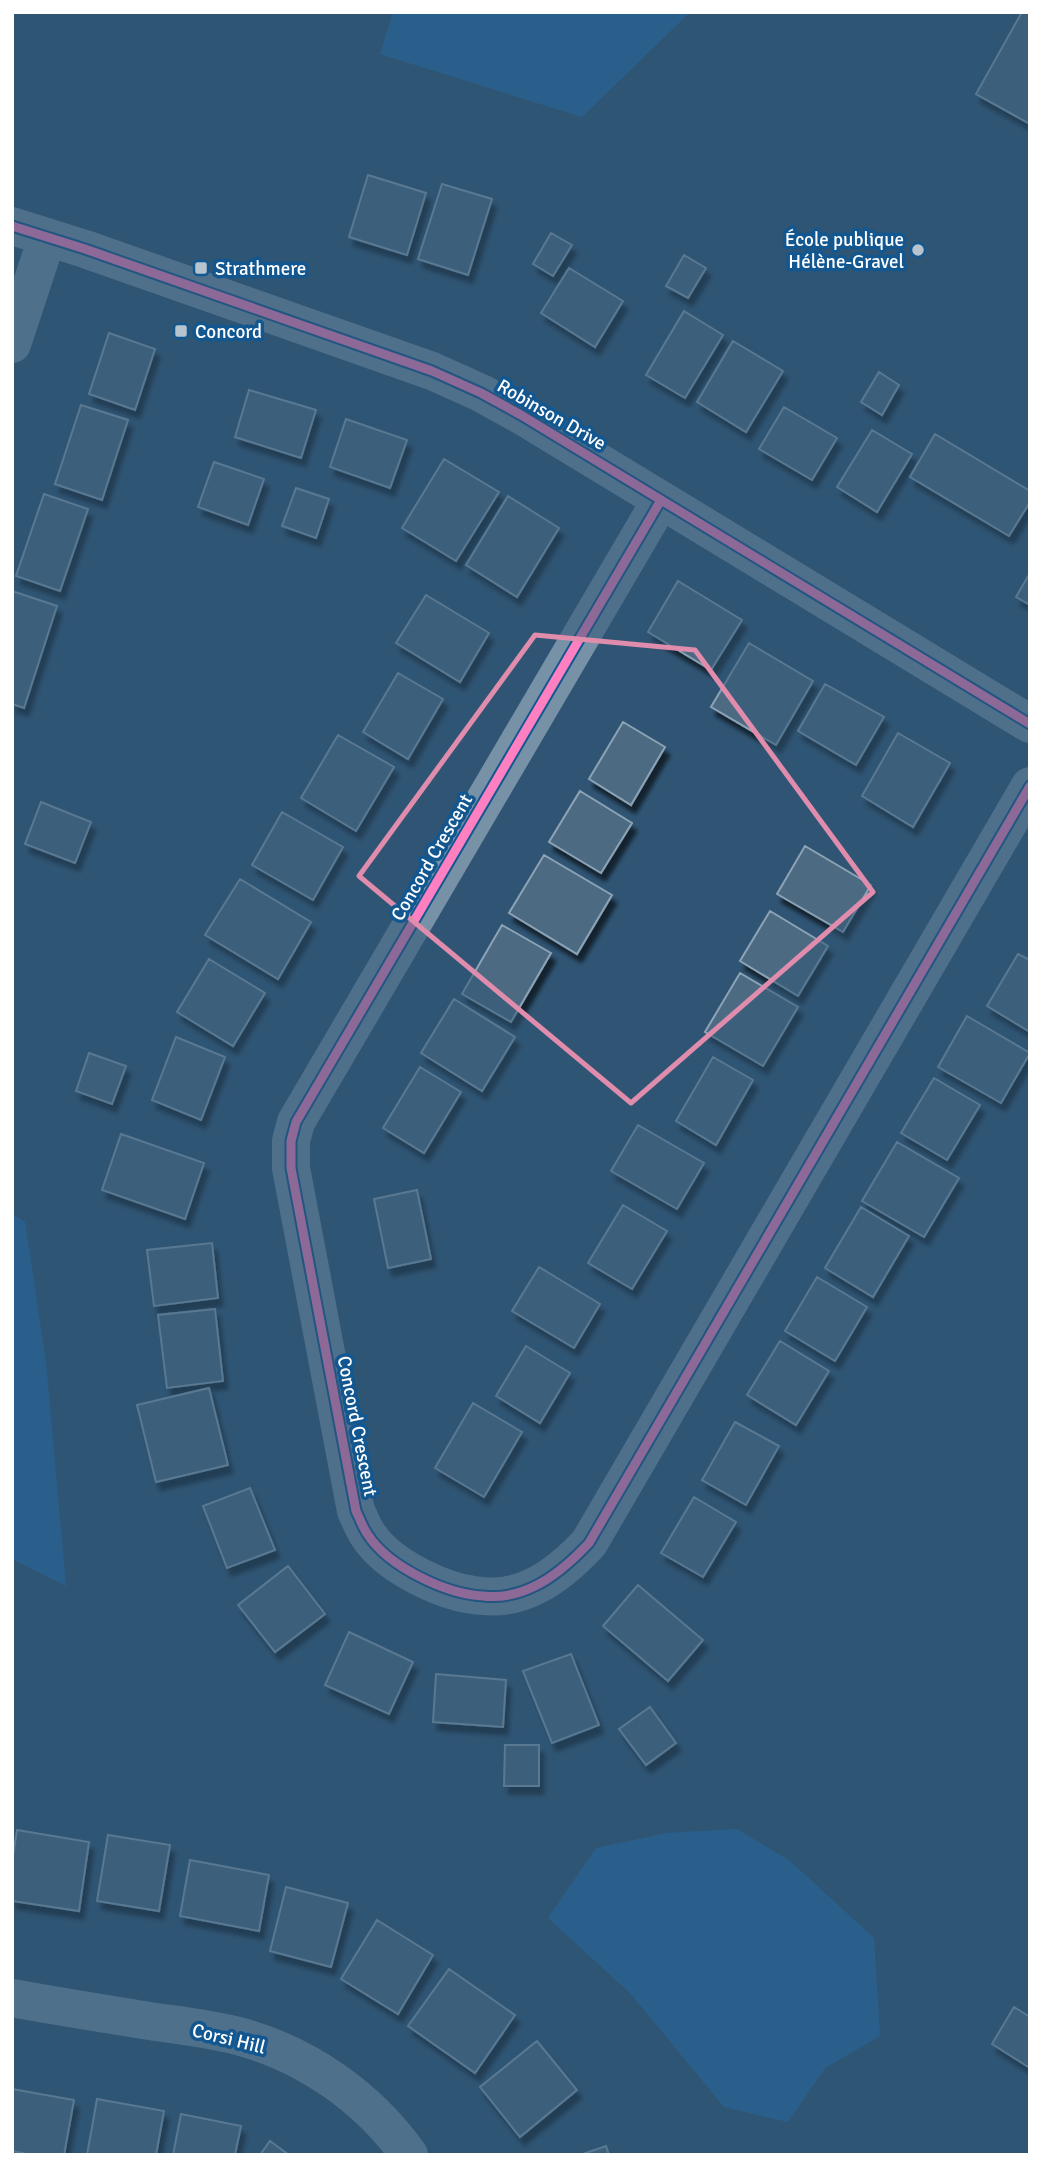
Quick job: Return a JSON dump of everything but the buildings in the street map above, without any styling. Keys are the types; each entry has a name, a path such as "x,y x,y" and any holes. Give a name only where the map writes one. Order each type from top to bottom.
{"street":[{"path":"12,344 30,232"},
{"name":"Robinson Drive","path":"30,232 432,371 481,393 1030,724"},
{"name":"Concord Crescent","path":"661,500 296,1122 291,1141 291,1168 356,1511 369,1536 388,1556 413,1573 448,1589 482,1596 507,1596 534,1587 558,1573 589,1543 1030,786"},
{"name":"Corsi Hill","path":"12,1998 205,2029 269,2047 296,2058 353,2095 399,2140 409,2155"}],"highlighted area":[{"path":"535,635 695,650 873,892 631,1103 359,876"}],"shaded area":[{"path":"393,12 690,12 582,117 380,54"},
{"path":"12,1214 25,1222 46,1363 66,1586 12,1559"},
{"path":"737,1829 790,1861 874,1938 880,2036 825,2068 788,2122 724,2107 631,1994 548,1918 596,1848 667,1833"}],"cycle path":[{"path":"12,226 432,371 481,393 1030,724"},
{"path":"661,500 296,1122 291,1141 291,1168 356,1511 368,1535 390,1558 420,1577 452,1590 496,1596 523,1591 543,1582 564,1567 589,1543 1030,786"}],"place":[{"name":"École publique Hélène-Gravel","path":"918,250"},
{"name":"Strathmere","path":"201,268"},
{"name":"Concord","path":"181,331"}]}
